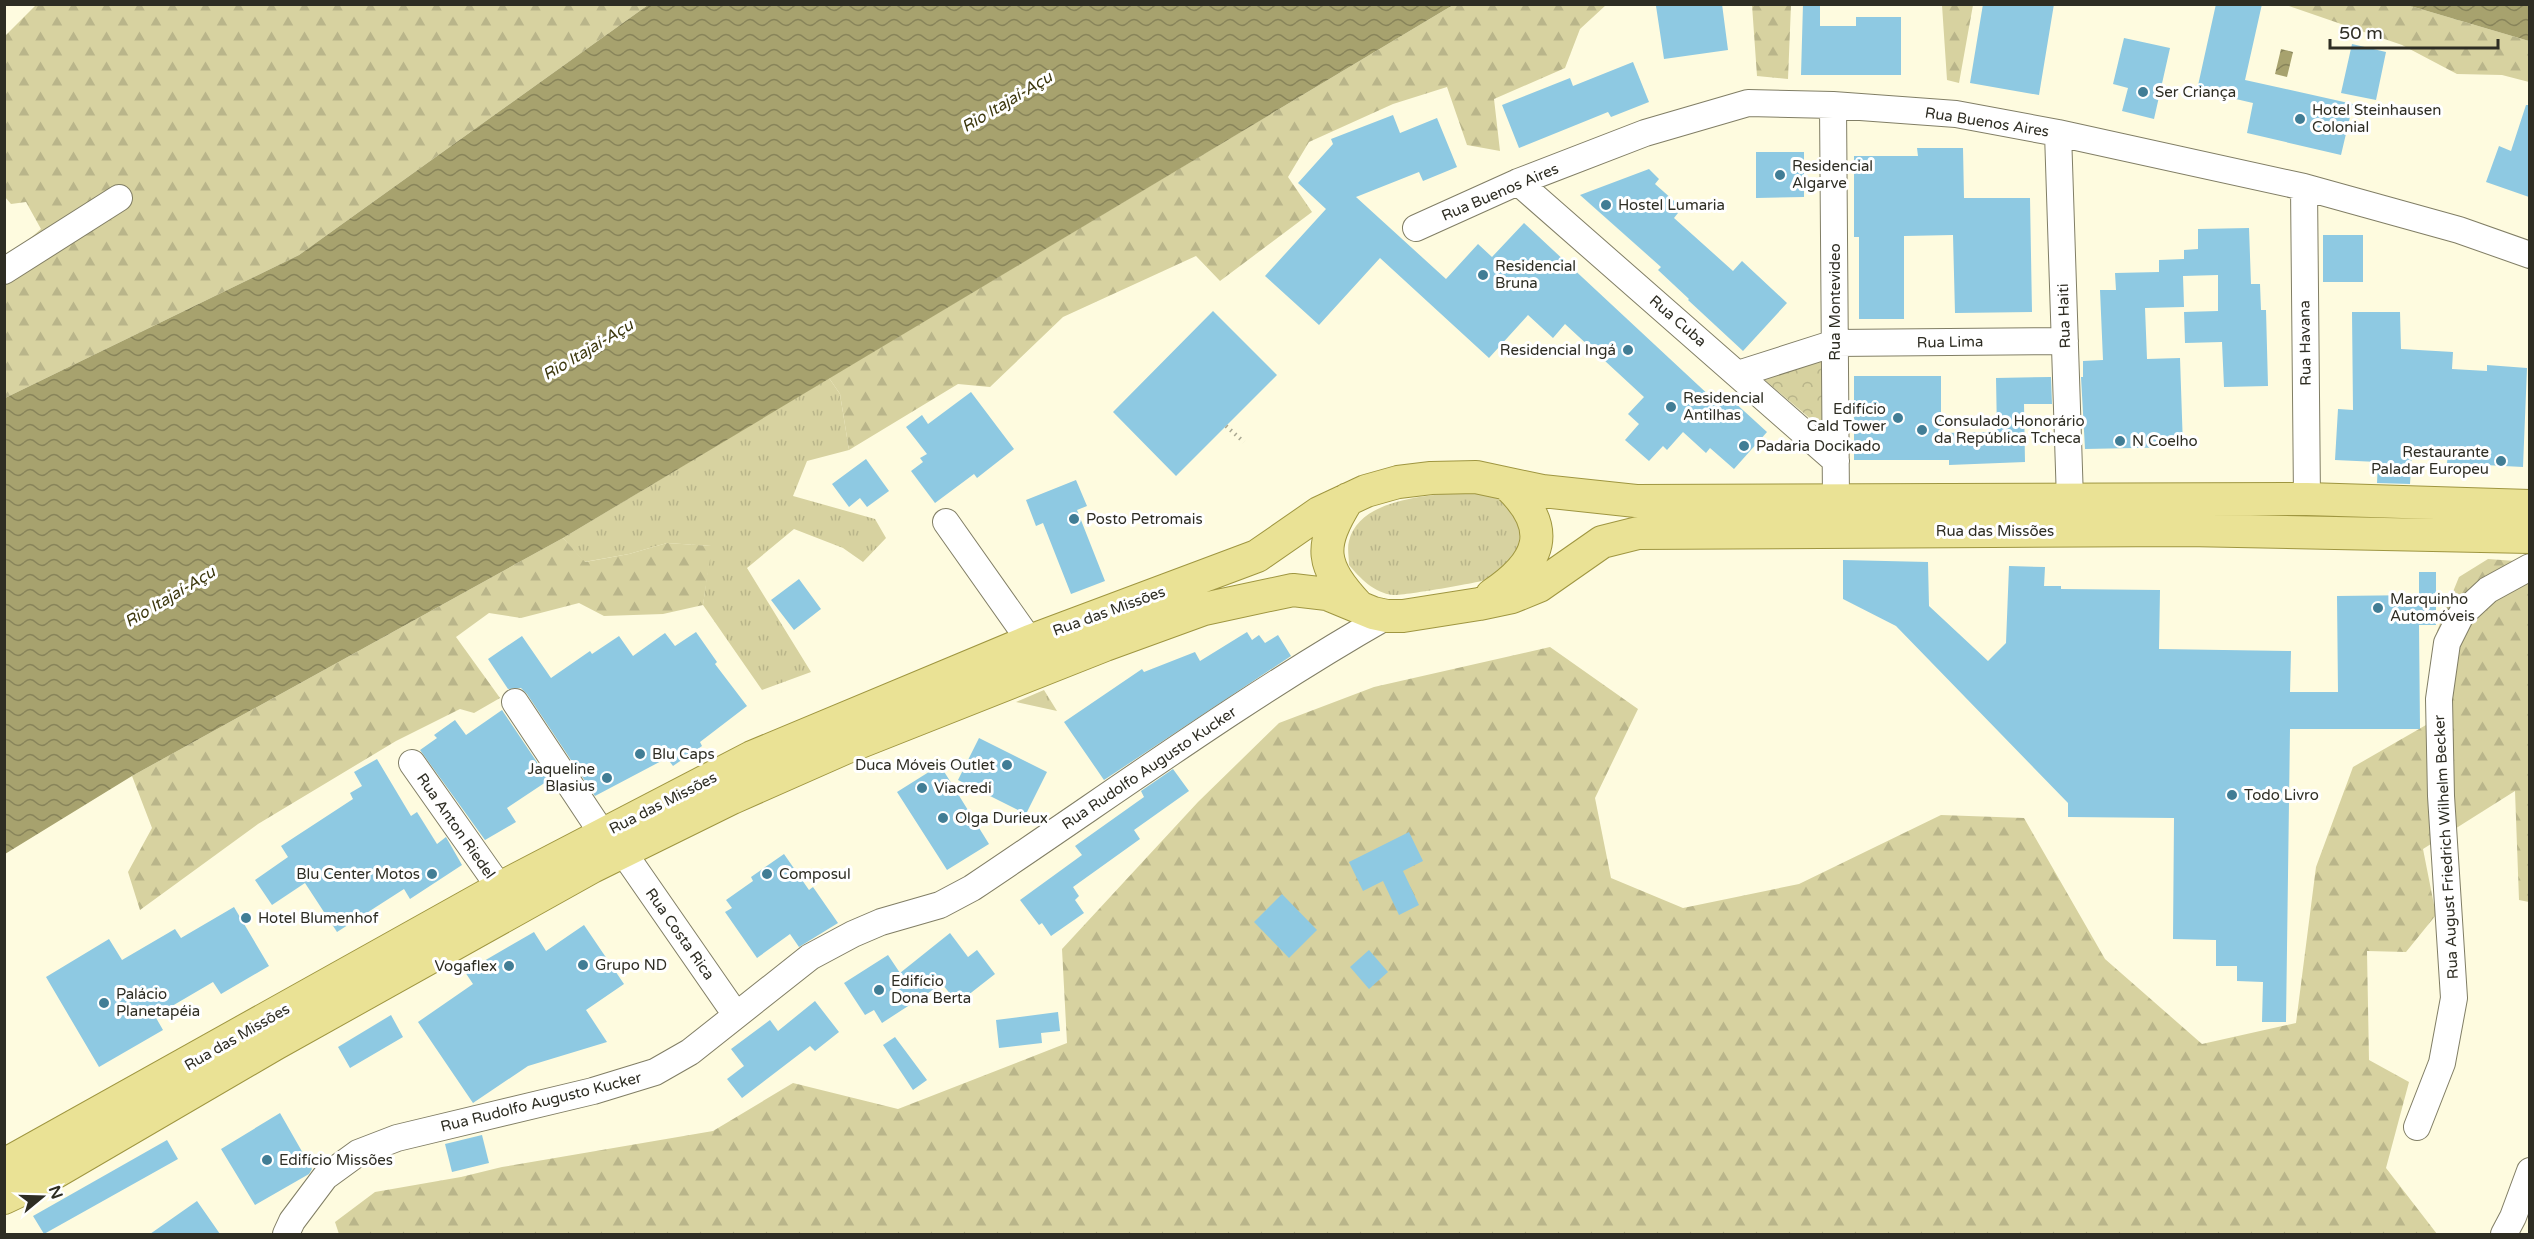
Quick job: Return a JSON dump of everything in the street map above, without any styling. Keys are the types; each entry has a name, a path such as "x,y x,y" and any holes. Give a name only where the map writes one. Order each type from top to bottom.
{"main road":[{"path":"1476,477 1508,486 1523,500 1533,516 1536,533 1534,551 1526,567 1507,585 1479,604 1403,616 1373,612 1343,590 1332,570 1327,550 1328,535 1348,499 1366,490 1398,482 1431,478 1476,477"},
{"name":"Rua das Missões","path":"1508,486 1636,501 2307,499 2529,506"},
{"name":"Rua das Missões","path":"4,1198 61,1170 275,1044 473,933 752,757 1030,641 1257,556 1319,513 1348,499"},
{"path":"2278,532 2298,515 2307,499"},
{"name":"Rua das Missões","path":"1479,604 1512,597 1539,586 1602,542 1638,533 2083,530 2529,537"},
{"name":"Rua das Missões","path":"4,1165 151,1086 500,888 741,793 845,748 1105,645 1204,609 1293,590 1328,594 1373,612"}],"street":[{"name":"Rua Buenos Aires","path":"1416,228 1518,182 1645,134 1748,104 1833,105 1956,114 2058,133 2304,187 2459,230 2529,255"},
{"name":"Rua Montevideo","path":"1833,105 1836,500"},
{"name":"Rua Haiti","path":"2058,133 2070,500"},
{"name":"Rua Cuba","path":"1518,182 1836,462"},
{"name":"Rua Havana","path":"2304,187 2307,499"},
{"path":"4,271 119,198"},
{"name":"Rua Lima","path":"1738,374 1835,343 2065,341"},
{"path":"946,522 1030,641"},
{"name":"Rua August Friedrich Wilhelm Becker","path":"2417,1127 2442,1063 2454,998 2441,796 2439,710 2446,643 2462,615 2488,590 2529,567"},
{"name":"Rua Rudolfo Augusto Kucker","path":"286,1234 292,1221 324,1177 358,1153 397,1138 593,1091 655,1072 690,1052 828,945 881,922 940,905 972,888 1188,740 1336,645 1373,612"},
{"name":"Rua Costa Rica","path":"515,702 736,1015"},
{"name":"Rua Anton Riedel","path":"412,763 500,888"},
{"path":"2504,1234 2513,1217 2529,1171"}],"path":[{"path":"1226,426 1244,442"}],"green space":[{"path":"36,5 648,5 299,255 5,398 5,260 41,229 26,202 11,204 5,197 5,36"},
{"path":"1453,5 1606,5 1580,29 1565,68 1494,99 1500,151 1467,145 1447,87 1393,104 1309,142 1288,177 1312,212 1220,281 1196,256 1063,317 990,387 958,384 849,450 840,394 829,378"},
{"path":"1752,5 1791,5 1788,79 1757,76"},
{"path":"1942,5 1973,5 1959,83 1947,80"},
{"path":"2286,5 2407,5 2529,41 2529,82 2502,75 2457,74 2402,45"},
{"path":"1829,356 1826,432 1760,376"},
{"path":"829,378 840,394 849,450 807,461 793,496 875,519 886,538 863,562 843,548 794,529 747,568 811,672 762,690 703,605 711,546 667,543 629,554 584,562 563,538"},
{"path":"1461,492 1484,494 1497,498 1509,507 1520,527 1517,549 1511,560 1492,578 1393,595 1374,588 1349,565 1349,541 1355,527 1366,516 1396,502"},
{"path":"563,538 585,562 629,554 667,543 712,546 703,605 663,614 604,616 579,603 521,618 489,613 456,637 500,698 474,713 460,709 396,741 258,824 140,910 128,872 152,828 132,776"},
{"path":"2488,559 2529,562 2529,902 2519,900 2515,791 2423,849 2436,915 2406,952 2367,951 2369,1060 2409,1082 2386,1168 2437,1234 339,1234 335,1222 375,1192 461,1177 502,1167 713,1131 793,1083 898,1109 1067,1043 1062,949 1198,802 1279,723 1374,687 1550,647 1638,709 1595,798 1611,878 1683,908 1799,884 1941,815 2024,818 2105,959 2202,1044 2296,1023 2316,867 2353,767 2426,725 2437,631 2459,577"},
{"path":"1044,690 1057,711 1016,702"}],"water":[{"name":"Rio Itajaí-Açu","path":"648,5 1453,5 563,538 132,776 5,854 5,398 299,255"},
{"path":"2407,5 2529,5 2529,41"},
{"path":"2281,49 2293,52 2287,77 2275,74"}],"building":[{"path":"1722,4 1728,50 1664,59 1656,6"},
{"path":"1803,4 1820,4 1820,26 1856,26 1856,17 1901,17 1901,75 1801,75"},
{"path":"1983,4 2054,4 2039,95 1970,83"},
{"path":"2216,4 2262,4 2245,80 2353,104 2341,155 2247,133 2253,103 2197,90"},
{"path":"2124,38 2170,48 2154,119 2122,111 2128,88 2113,84"},
{"path":"2352,44 2386,52 2376,100 2341,93"},
{"path":"1633,62 1649,102 1611,117 1608,112 1519,148 1502,105 1570,78 1573,86"},
{"path":"2526,105 2529,105 2529,197 2486,182 2499,146 2511,151"},
{"path":"1393,115 1400,133 1437,118 1457,167 1423,181 1419,172 1356,197 1446,279 1478,244 1492,257 1524,223 1713,399 1721,390 1767,432 1734,469 1710,448 1706,453 1683,432 1667,450 1663,446 1649,461 1625,440 1639,424 1628,414 1644,397 1565,324 1553,338 1528,315 1489,358 1380,258 1319,325 1265,276 1326,209 1298,183 1333,144 1331,139"},
{"path":"1917,148 1963,148 1964,198 2030,198 2032,312 1955,313 1953,235 1904,236 1904,319 1859,319 1859,237 1854,237 1854,156 1918,156"},
{"name":"Residencial Algarve","path":"1756,152 1804,152 1804,197 1756,198"},
{"path":"1649,169 1659,179 1655,184 1682,208 1674,218 1733,271 1742,261 1787,303 1743,351 1658,270 1661,267 1580,195"},
{"path":"2249,228 2251,284 2260,284 2261,310 2266,310 2268,386 2224,387 2222,342 2185,343 2184,312 2218,311 2218,275 2183,276 2184,307 2145,308 2147,359 2180,358 2183,447 2085,449 2081,377 2083,377 2083,361 2103,360 2100,290 2116,290 2115,273 2159,272 2159,260 2184,259 2184,250 2198,249 2198,229"},
{"path":"2323,235 2363,235 2363,282 2323,282"},
{"path":"1213,311 1277,375 1176,476 1113,412"},
{"path":"2352,312 2400,312 2401,349 2453,352 2452,369 2487,371 2487,365 2527,368 2523,467 2447,463 2448,453 2412,451 2410,484 2377,483 2378,462 2335,460 2338,409 2353,410"},
{"name":"Edifício Cald Tower","path":"1854,376 1941,376 1941,433 1997,432 1996,378 2051,377 2052,404 2024,404 2025,462 1949,465 1949,460 1854,460"},
{"path":"971,392 1014,449 977,478 974,474 935,503 911,471 923,462 920,458 927,454 906,427 922,415 928,424"},
{"path":"866,459 889,491 867,507 860,498 849,507 832,484"},
{"path":"1076,480 1087,506 1077,510 1105,581 1071,594 1043,523 1036,526 1026,500"},
{"path":"1843,560 1928,562 1929,606 1988,661 2006,643 2009,566 2045,567 2044,586 2061,586 2061,589 2160,590 2159,649 2291,651 2290,692 2338,692 2337,596 2419,595 2419,572 2436,572 2436,625 2419,625 2420,729 2290,729 2286,1022 2262,1022 2263,982 2237,981 2237,966 2216,966 2216,940 2173,939 2174,818 2068,817 2068,803 1896,626 1843,599"},
{"path":"799,579 821,609 794,630 771,600"},
{"path":"696,632 717,662 715,664 747,706 700,742 702,746 673,766 667,758 595,796 527,694 521,688 508,689 488,659 522,636 551,678 590,651 592,654 619,636 633,656 665,633 675,646"},
{"path":"1247,632 1252,640 1259,635 1265,643 1278,635 1291,656 1104,780 1064,722 1142,669 1144,672 1195,652 1200,661"},
{"path":"502,710 549,780 507,808 516,822 485,840 420,750 437,738 434,735 455,720 466,735"},
{"path":"979,738 1047,772 1026,814 958,780"},
{"path":"377,759 411,816 417,812 437,844 446,837 462,865 410,899 404,889 337,932 305,883 272,905 255,880 288,857 281,846 353,799 350,793 362,786 354,772"},
{"name":"Olga Durieux","path":"940,765 989,844 947,870 897,792"},
{"path":"1173,769 1189,791 1134,830 1140,839 1073,887 1079,896 1075,900 1084,913 1051,936 1042,923 1039,925 1020,900 1082,855 1075,846 1144,797 1141,791"},
{"path":"1409,832 1423,861 1403,871 1419,905 1399,915 1383,881 1363,891 1349,862"},
{"path":"784,854 809,890 813,887 838,923 799,947 790,934 757,958 725,912 732,908 726,900 753,881 751,877"},
{"path":"1282,894 1317,930 1289,958 1254,922"},
{"path":"234,907 269,966 221,994 213,982 155,1016 163,1030 99,1067 46,977 109,939 122,960 175,929 181,938"},
{"path":"584,925 624,984 586,1010 607,1042 528,1066 473,1103 418,1022 473,984 465,972 534,932 546,951"},
{"path":"950,933 968,957 977,950 995,974 958,1003 942,984 882,1023 874,1010 865,1015 844,983 888,955 900,973"},
{"path":"1369,950 1388,972 1369,989 1350,967"},
{"path":"815,1001 839,1032 815,1051 810,1046 742,1098 727,1079 744,1066 731,1049 770,1020 778,1031"},
{"path":"1058,1012 1060,1031 1041,1033 1042,1043 999,1048 996,1020"},
{"path":"391,1015 403,1037 350,1068 338,1047"},
{"path":"895,1037 927,1080 913,1090 883,1045"},
{"name":"Edifício Missões","path":"280,1113 312,1169 309,1174 255,1205 221,1149"},
{"path":"482,1135 489,1163 452,1172 445,1144"},
{"path":"167,1140 178,1159 44,1234 33,1216"},
{"path":"197,1201 220,1234 150,1234"}],"place":[{"name":"Ser Criança","path":"2143,92"},
{"name":"Hotel Steinhausen Colonial","path":"2300,119"},
{"name":"Residencial Algarve","path":"1780,175"},
{"name":"Hostel Lumaria","path":"1606,205"},
{"name":"Residencial Bruna","path":"1483,275"},
{"name":"Residencial Ingá","path":"1628,350"},
{"name":"Residencial Antilhas","path":"1671,407"},
{"name":"Edifício Cald Tower","path":"1898,418"},
{"name":"Consulado Honorário da República Tcheca","path":"1922,430"},
{"name":"N Coelho","path":"2120,441"},
{"name":"Padaria Docikado","path":"1744,446"},
{"name":"Restaurante Paladar Europeu","path":"2501,461"},
{"name":"Posto Petromais","path":"1074,519"},
{"name":"Marquinho Automóveis","path":"2378,608"},
{"name":"Blu Caps","path":"640,754"},
{"name":"Duca Móveis Outlet","path":"1007,765"},
{"name":"Jaqueline Blasius","path":"607,778"},
{"name":"Viacredi","path":"922,788"},
{"name":"Todo Livro","path":"2232,795"},
{"name":"Olga Durieux","path":"943,818"},
{"name":"Blu Center Motos","path":"432,874"},
{"name":"Composul","path":"767,874"},
{"name":"Hotel Blumenhof","path":"246,918"},
{"name":"Grupo ND","path":"583,965"},
{"name":"Vogaflex","path":"509,966"},
{"name":"Edifício Dona Berta","path":"879,990"},
{"name":"Palácio Planetapéia","path":"104,1003"},
{"name":"Edifício Missões","path":"267,1160"}]}
